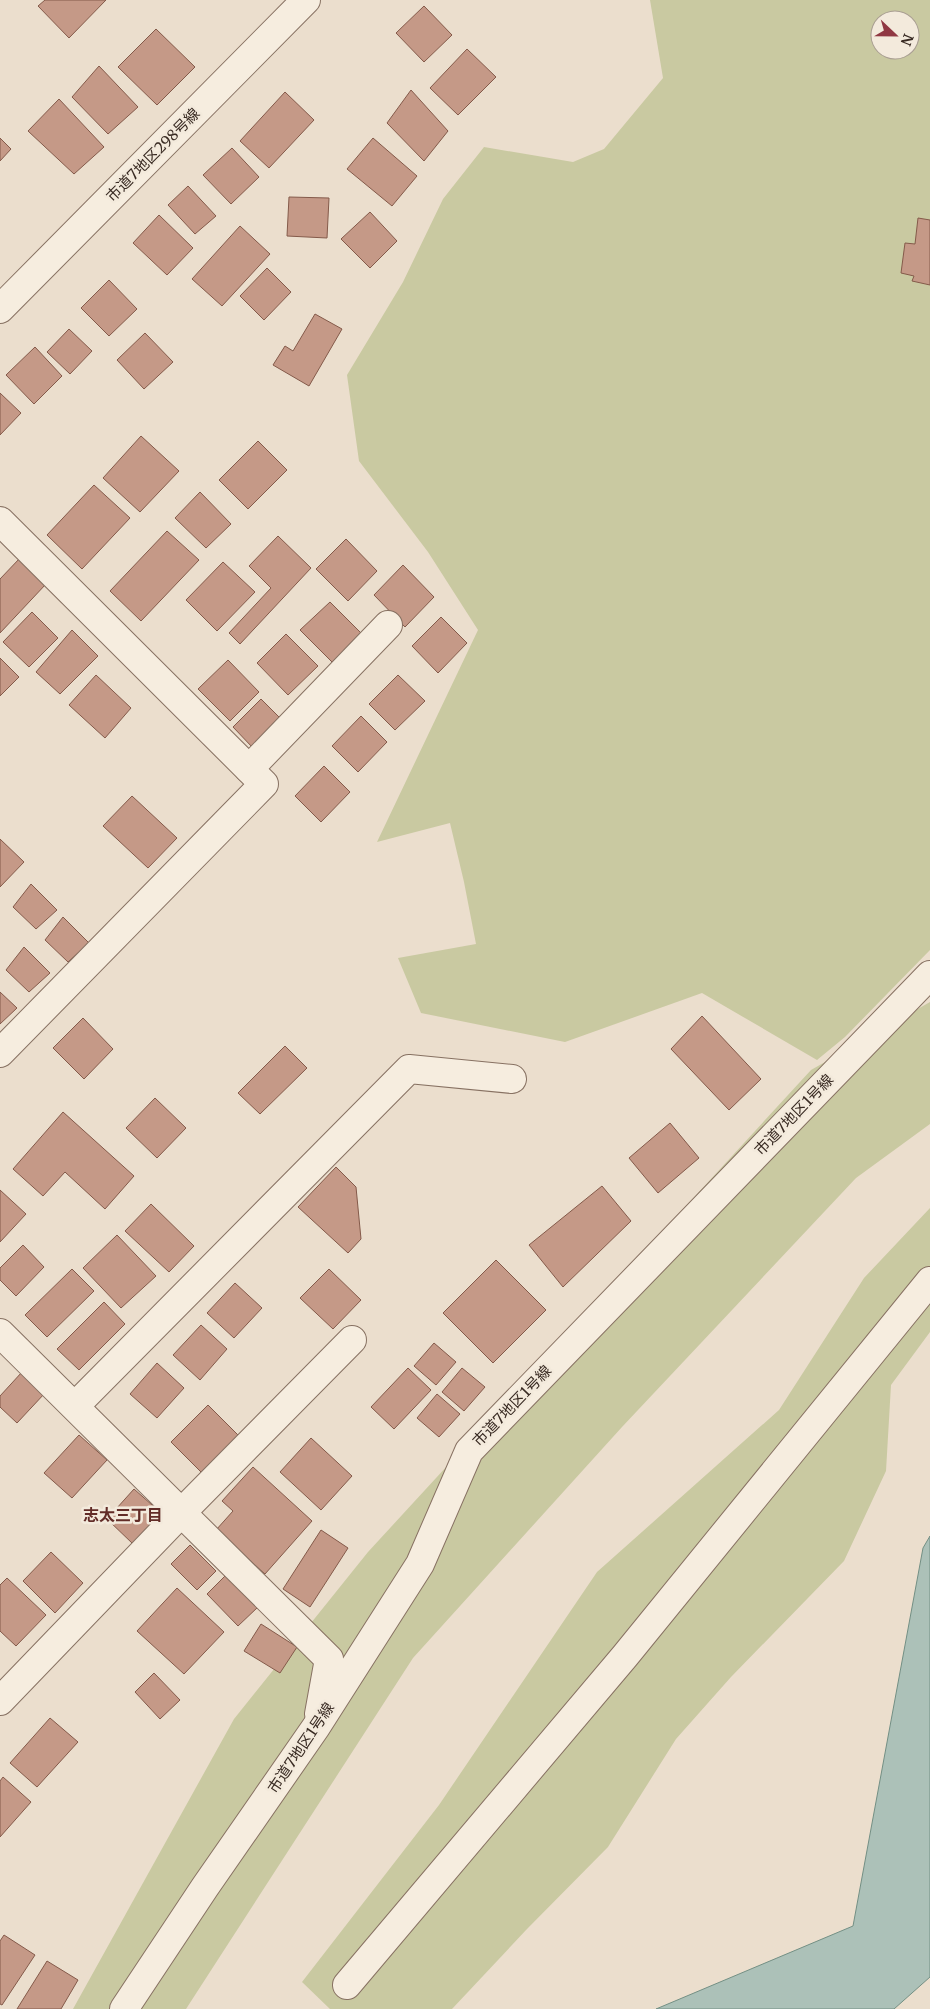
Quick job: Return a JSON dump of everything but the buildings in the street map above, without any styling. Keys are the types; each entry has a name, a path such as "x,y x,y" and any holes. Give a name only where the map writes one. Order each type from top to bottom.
{"street":[{"name":"市道7地区298号線","path":"0,309 306,0"},
{"path":"0,521 264,784 0,1053"},
{"path":"249,769 388,625"},
{"name":"市道7地区1号線","path":"124,2009 204,1887 316,1727 420,1564 468,1451 930,975"},
{"path":"75,1406 409,1069 512,1079"},
{"path":"347,1985 625,1656 930,1281"},
{"path":"0,1333 328,1659 316,1727"},
{"path":"0,1701 181,1513 352,1340"}],"green space":[{"path":"650,0 930,0 930,950 845,1037 817,1060 702,993 565,1042 421,1013 398,958 476,944 450,823 377,842 478,630 428,552 359,461 347,375 403,282 443,199 484,147 573,162 604,149 663,78"},
{"path":"930,1002 930,1124 856,1178 622,1427 413,1658 186,2009 73,2009 234,1719 368,1552 811,1070"},
{"path":"930,1208 930,1332 891,1385 886,1471 844,1561 731,1677 676,1739 608,1847 452,2009 330,2009 302,1982 439,1805 597,1572 779,1410 864,1278"}],"shaded area":[{"path":"930,1536 930,1977 894,2009 656,2009 853,1926 923,1548"}],"district":[{"name":"志太三丁目","path":"123,1515"}]}
